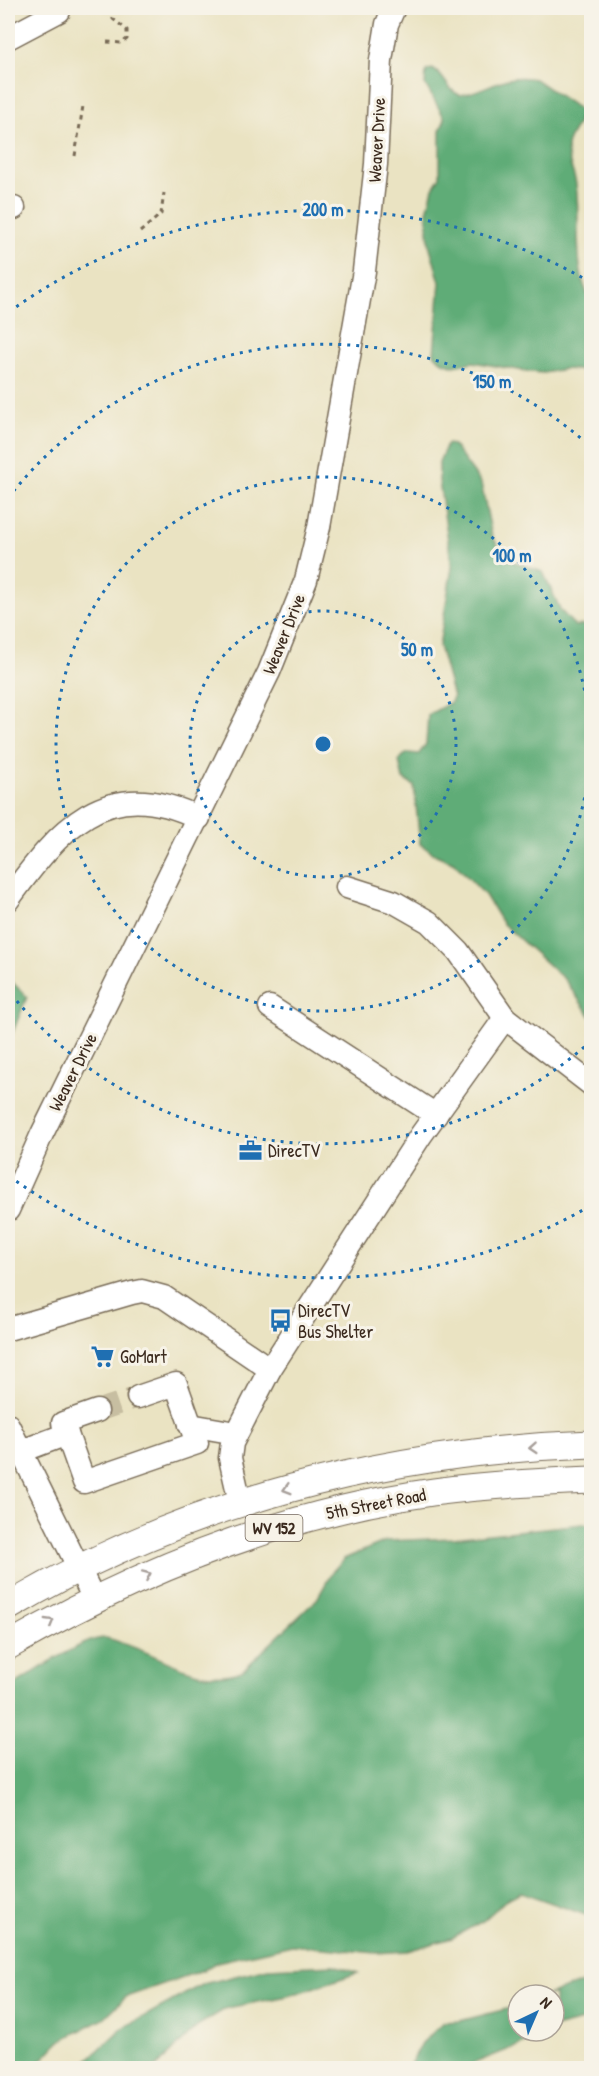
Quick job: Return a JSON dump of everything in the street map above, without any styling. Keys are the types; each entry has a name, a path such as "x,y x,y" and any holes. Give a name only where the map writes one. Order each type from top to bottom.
{"main road":[{"name":"5th Street Road","path":"8,1607 77,1568 184,1522 240,1502 312,1481 376,1467 483,1452 591,1444"},
{"name":"5th Street Road","path":"8,1646 94,1599 215,1547 325,1514 432,1492 591,1479"}],"street":[{"name":"Weaver Drive","path":"8,1210 42,1134 199,818 292,619 306,580 319,527 364,272 376,164 382,50 387,24 394,8"},
{"path":"8,38 59,11"},
{"path":"8,900 55,838 89,814 119,805 136,803 172,807 199,818"},
{"path":"347,887 394,902 429,922 458,951 505,1018 591,1085"},
{"path":"270,1007 436,1115"},
{"path":"240,1502 230,1458 236,1433 270,1369 436,1115 505,1018"},
{"path":"8,1329 132,1293 153,1292 164,1297 270,1369"},
{"path":"96,1411 63,1423 84,1482 197,1443 176,1384 138,1397"},
{"path":"8,1425 19,1452 94,1599"},
{"path":"190,1425 236,1433"},
{"path":"19,1452 67,1434"}],"path":[{"path":"107,42 122,43 127,39 127,30 113,19 112,13 117,8"},
{"path":"75,156 83,106"},
{"path":"140,232 161,214 164,193"}],"green space":[{"path":"432,69 440,74 455,93 460,95 514,78 535,79 580,110 579,121 569,138 567,148 576,184 581,275 591,301 591,371 564,369 544,373 530,372 473,362 454,366 441,361 434,354 440,282 429,244 427,212 433,188 440,177 440,131 445,119 425,84 426,71"},
{"path":"447,444 453,445 481,483 492,536 506,559 543,572 561,611 575,626 591,624 591,1017 565,980 502,923 485,895 462,871 453,862 436,855 420,844 414,786 403,779 399,761 408,753 419,754 426,744 428,715 451,702 453,697 439,646 452,567 439,481 439,462"},
{"path":"8,978 27,997 8,1044"},
{"path":"591,1523 591,1917 521,1892 507,1899 483,1921 452,1938 407,1951 376,1953 292,1945 217,1962 203,1970 126,1997 104,2018 60,2041 34,2068 8,2068 8,1688 71,1650 96,1639 106,1638 197,1673 227,1675 242,1671 317,1599 333,1571 344,1559 386,1541 453,1538"},
{"path":"334,1965 358,1973 288,1996 227,2008 200,2024 155,2068 79,2068 121,2029 203,1984 268,1968"},
{"path":"591,1980 591,2019 566,2025 566,1989"},
{"path":"506,2009 506,2043 525,2043 462,2068 408,2068 422,2043 444,2022 460,2021"}],"tunnel":[{"path":"97,1411 138,1397"}],"place":[{"name":"DirecTV","path":"250,1151"},
{"name":"DirecTV Bus Shelter","path":"280,1321"},
{"name":"GoMart","path":"102,1357"}]}
